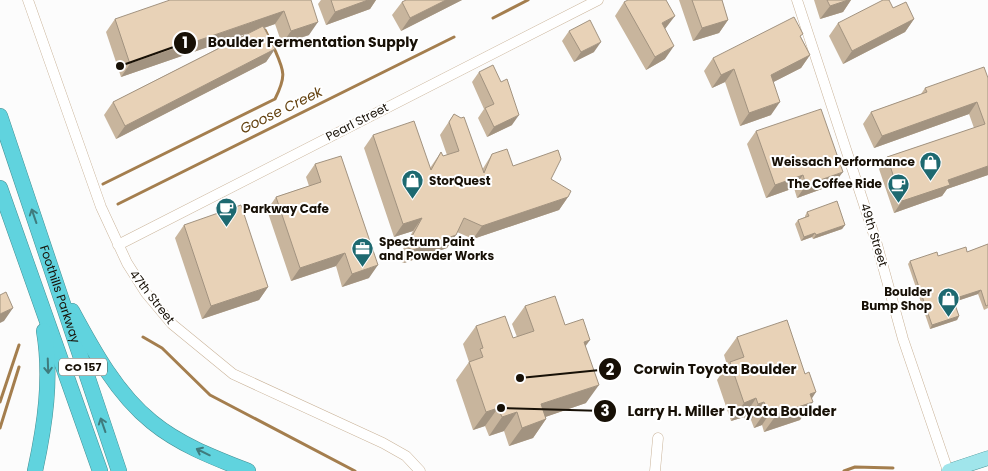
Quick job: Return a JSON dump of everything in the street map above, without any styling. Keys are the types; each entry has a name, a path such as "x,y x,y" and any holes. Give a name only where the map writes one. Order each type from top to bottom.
{"highway":[{"name":"Foothills Parkway","path":"0,116 118,471"},
{"name":"Foothills Parkway","path":"0,188 100,471"},
{"path":"49,262 86,337 120,388 140,411 153,423 181,441 248,471"},
{"path":"28,267 41,313 48,370 46,404 35,471"}],"main road":[{"path":"948,471 988,458"}],"street":[{"name":"47th Street","path":"28,0 100,207 118,245 146,294 172,324 212,359 257,387 383,443 406,456 420,471"},
{"name":"Pearl Street","path":"118,245 598,0"},
{"name":"49th Street","path":"797,0 873,232 902,340 948,471"},
{"path":"655,471 658,438"}],"building":[{"path":"170,0 311,0 318,22 291,31 284,11 130,64 115,19"},
{"path":"331,0 368,0 335,12"},
{"path":"406,0 446,0 410,18 402,2"},
{"path":"628,0 666,0 675,16 662,23 674,46 655,57 624,2"},
{"path":"692,0 722,0 728,20 702,28"},
{"path":"827,0 848,0 830,6"},
{"path":"883,0 889,0 893,8 906,2 914,19 852,51 838,23"},
{"path":"794,17 803,34 800,36 810,55 771,75 780,102 749,113 734,69 721,75 713,58"},
{"path":"590,20 601,42 581,52 569,31"},
{"path":"263,26 275,49 125,126 113,102"},
{"path":"493,65 501,82 507,79 519,115 494,127 485,108 494,104 479,72"},
{"path":"984,67 988,78 988,166 948,180 950,185 902,201 887,157 985,124 977,102 882,136 871,112 927,92 925,88"},
{"path":"821,109 843,172 806,185 803,175 775,185 756,131"},
{"path":"454,114 461,118 464,117 484,173 492,154 507,149 513,166 558,150 561,159 551,179 571,191 568,197 482,226 464,218 456,235 413,250 406,247 422,218 403,224 373,135 414,121 431,170 441,152 443,156 459,151 449,122"},
{"path":"341,156 378,265 352,274 345,253 300,268 276,197 321,182 315,164"},
{"path":"837,201 845,225 804,237 798,220 809,216 807,212"},
{"path":"241,205 268,287 211,306 184,225"},
{"path":"988,244 988,305 986,306 981,290 953,299 959,316 932,325 910,261 937,252 938,256 966,247 967,252"},
{"path":"6,292 13,308 0,314 0,295"},
{"path":"555,296 565,325 583,319 590,340 584,342 599,385 541,404 546,419 522,428 517,412 502,417 498,408 486,412 469,362 483,357 480,349 483,348 476,326 505,316 513,338 534,331 525,306"},
{"path":"787,320 805,374 809,372 816,392 810,394 813,402 777,414 774,407 767,409 764,402 758,404 756,398 744,403 730,362 744,357 737,337"}],"waterway":[{"name":"Goose Creek","path":"493,18 528,0"},
{"path":"265,30 269,38"},
{"name":"Goose Creek","path":"118,204 454,37"},
{"path":"103,184 275,99 283,73 274,48"},
{"path":"143,337 162,348 210,395 355,471"},
{"path":"0,402 19,345"},
{"path":"0,428 19,367"},
{"path":"844,471 855,467 893,468"}],"place":[{"name":"Boulder Fermentation Supply","path":"120,66"},
{"name":"Weissach Performance","path":"931,181"},
{"name":"StorQuest","path":"413,200"},
{"name":"The Coffee Ride","path":"898,203"},
{"name":"Parkway Cafe","path":"227,228"},
{"name":"Spectrum Paint and Powder Works","path":"363,268"},
{"name":"Boulder Bump Shop","path":"948,318"},
{"name":"Corwin Toyota Boulder","path":"520,378"},
{"name":"Larry H. Miller Toyota Boulder","path":"501,408"}]}
